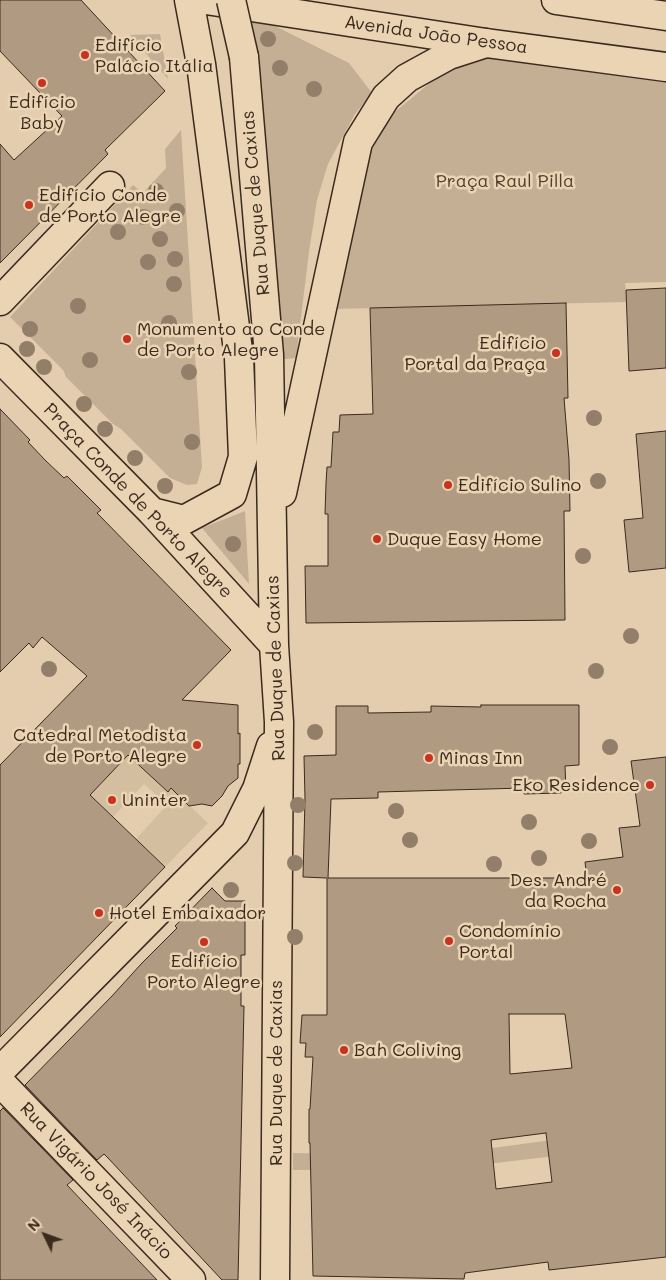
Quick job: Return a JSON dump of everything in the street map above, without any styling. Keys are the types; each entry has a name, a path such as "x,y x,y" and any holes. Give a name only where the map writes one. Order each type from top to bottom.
{"street":[{"name":"Rua Duque de Caxias","path":"152,512 184,520 232,494 243,457 240,358 201,64 189,0"},
{"name":"Avenida João Pessoa","path":"206,0 486,43 666,66"},
{"name":"Rua Duque de Caxias","path":"231,0 244,57 269,355 274,645 279,722 275,1280"},
{"path":"566,1 666,16"},
{"path":"273,538 358,142 386,97 407,78 450,55 486,43"},
{"path":"0,302 110,186"},
{"name":"Praça Conde de Porto Alegre","path":"0,358 152,512 274,645"},
{"path":"0,1070 235,833 257,790 279,722"},
{"name":"Rua Vigário José Inácio","path":"0,1082 192,1280"}],"shaded area":[{"name":"Uninter","path":"146,737 145,771 167,792 171,788 208,823 165,867 136,839 167,805 144,784 113,817 90,795"}],"green space":[{"path":"251,14 349,63 372,93 355,114 328,164 317,200 296,358 276,360 258,147"},
{"path":"160,34 168,79 130,35"},
{"name":"Praça Raul Pilla","path":"495,54 666,81 666,282 625,283 627,302 333,309 372,140 385,120 448,68"},
{"path":"181,130 202,467 197,484 187,485 170,478 121,429 113,424 10,317 133,185 143,193 166,168 165,149"},
{"path":"245,511 247,548 249,584 202,528"},
{"path":"666,1125 666,1143 436,1170 293,1170 293,1153 439,1155"}],"building":[{"path":"0,0 81,0 165,91 105,150 108,154 0,263 0,144 14,160 62,116 0,51"},
{"path":"666,288 666,368 629,371 626,290"},
{"path":"566,303 568,398 564,398 569,460 570,511 564,511 565,620 306,623 305,566 328,566 328,514 325,514 326,483 327,467 331,467 333,432 339,432 340,415 373,414 370,308"},
{"path":"0,409 30,440 28,442 46,461 64,478 67,476 101,510 97,513 231,650 182,700 238,705 240,764 238,764 238,778 228,786 222,796 212,806 202,804 189,806 171,788 168,792 128,755 90,795 165,867 0,1037 0,765 87,676 42,637 33,648 29,643 0,672"},
{"path":"666,431 666,568 629,572 624,520 643,518 636,434"},
{"path":"481,705 579,705 579,765 565,766 566,790 561,790 561,793 524,794 524,788 378,792 378,798 331,799 328,878 587,878 585,862 623,857 619,828 640,826 631,761 666,757 666,1257 549,1270 548,1262 465,1273 464,1279 313,1276 309,1109 313,1057 305,1057 306,1043 300,1043 302,1015 327,1015 327,878 303,877 304,756 336,755 336,706 368,706 368,713 431,712 431,706 481,707","holes":["509,1014 565,1014 572,1068 510,1074","546,1133 552,1182 496,1189 491,1140"]},
{"path":"212,888 225,901 245,901 245,955 241,955 241,1006 244,1006 238,1280 222,1280 104,1154 97,1160 25,1085 177,928 175,926"},
{"path":"3,1108 73,1180 67,1185 157,1280 0,1280 0,1111"}],"place":[{"name":"Edifício Palácio Itália","path":"85,55"},
{"name":"Edifício Baby","path":"42,83"},
{"name":"Edifício Conde de Porto Alegre","path":"29,205"},
{"name":"Monumento ao Conde de Porto Alegre","path":"127,339"},
{"name":"Edifício Portal da Praça","path":"556,353"},
{"name":"Edifício Sulino","path":"448,485"},
{"name":"Duque Easy Home","path":"377,539"},
{"name":"Catedral Metodista de Porto Alegre","path":"197,745"},
{"name":"Minas Inn","path":"429,758"},
{"name":"Eko Residence","path":"650,785"},
{"name":"Uninter","path":"112,800"},
{"name":"Des. André da Rocha","path":"617,890"},
{"name":"Hotel Embaixador","path":"99,913"},
{"name":"Condomínio Portal","path":"449,941"},
{"name":"Edifício Porto Alegre","path":"204,942"},
{"name":"Bah Coliving","path":"344,1050"}]}
